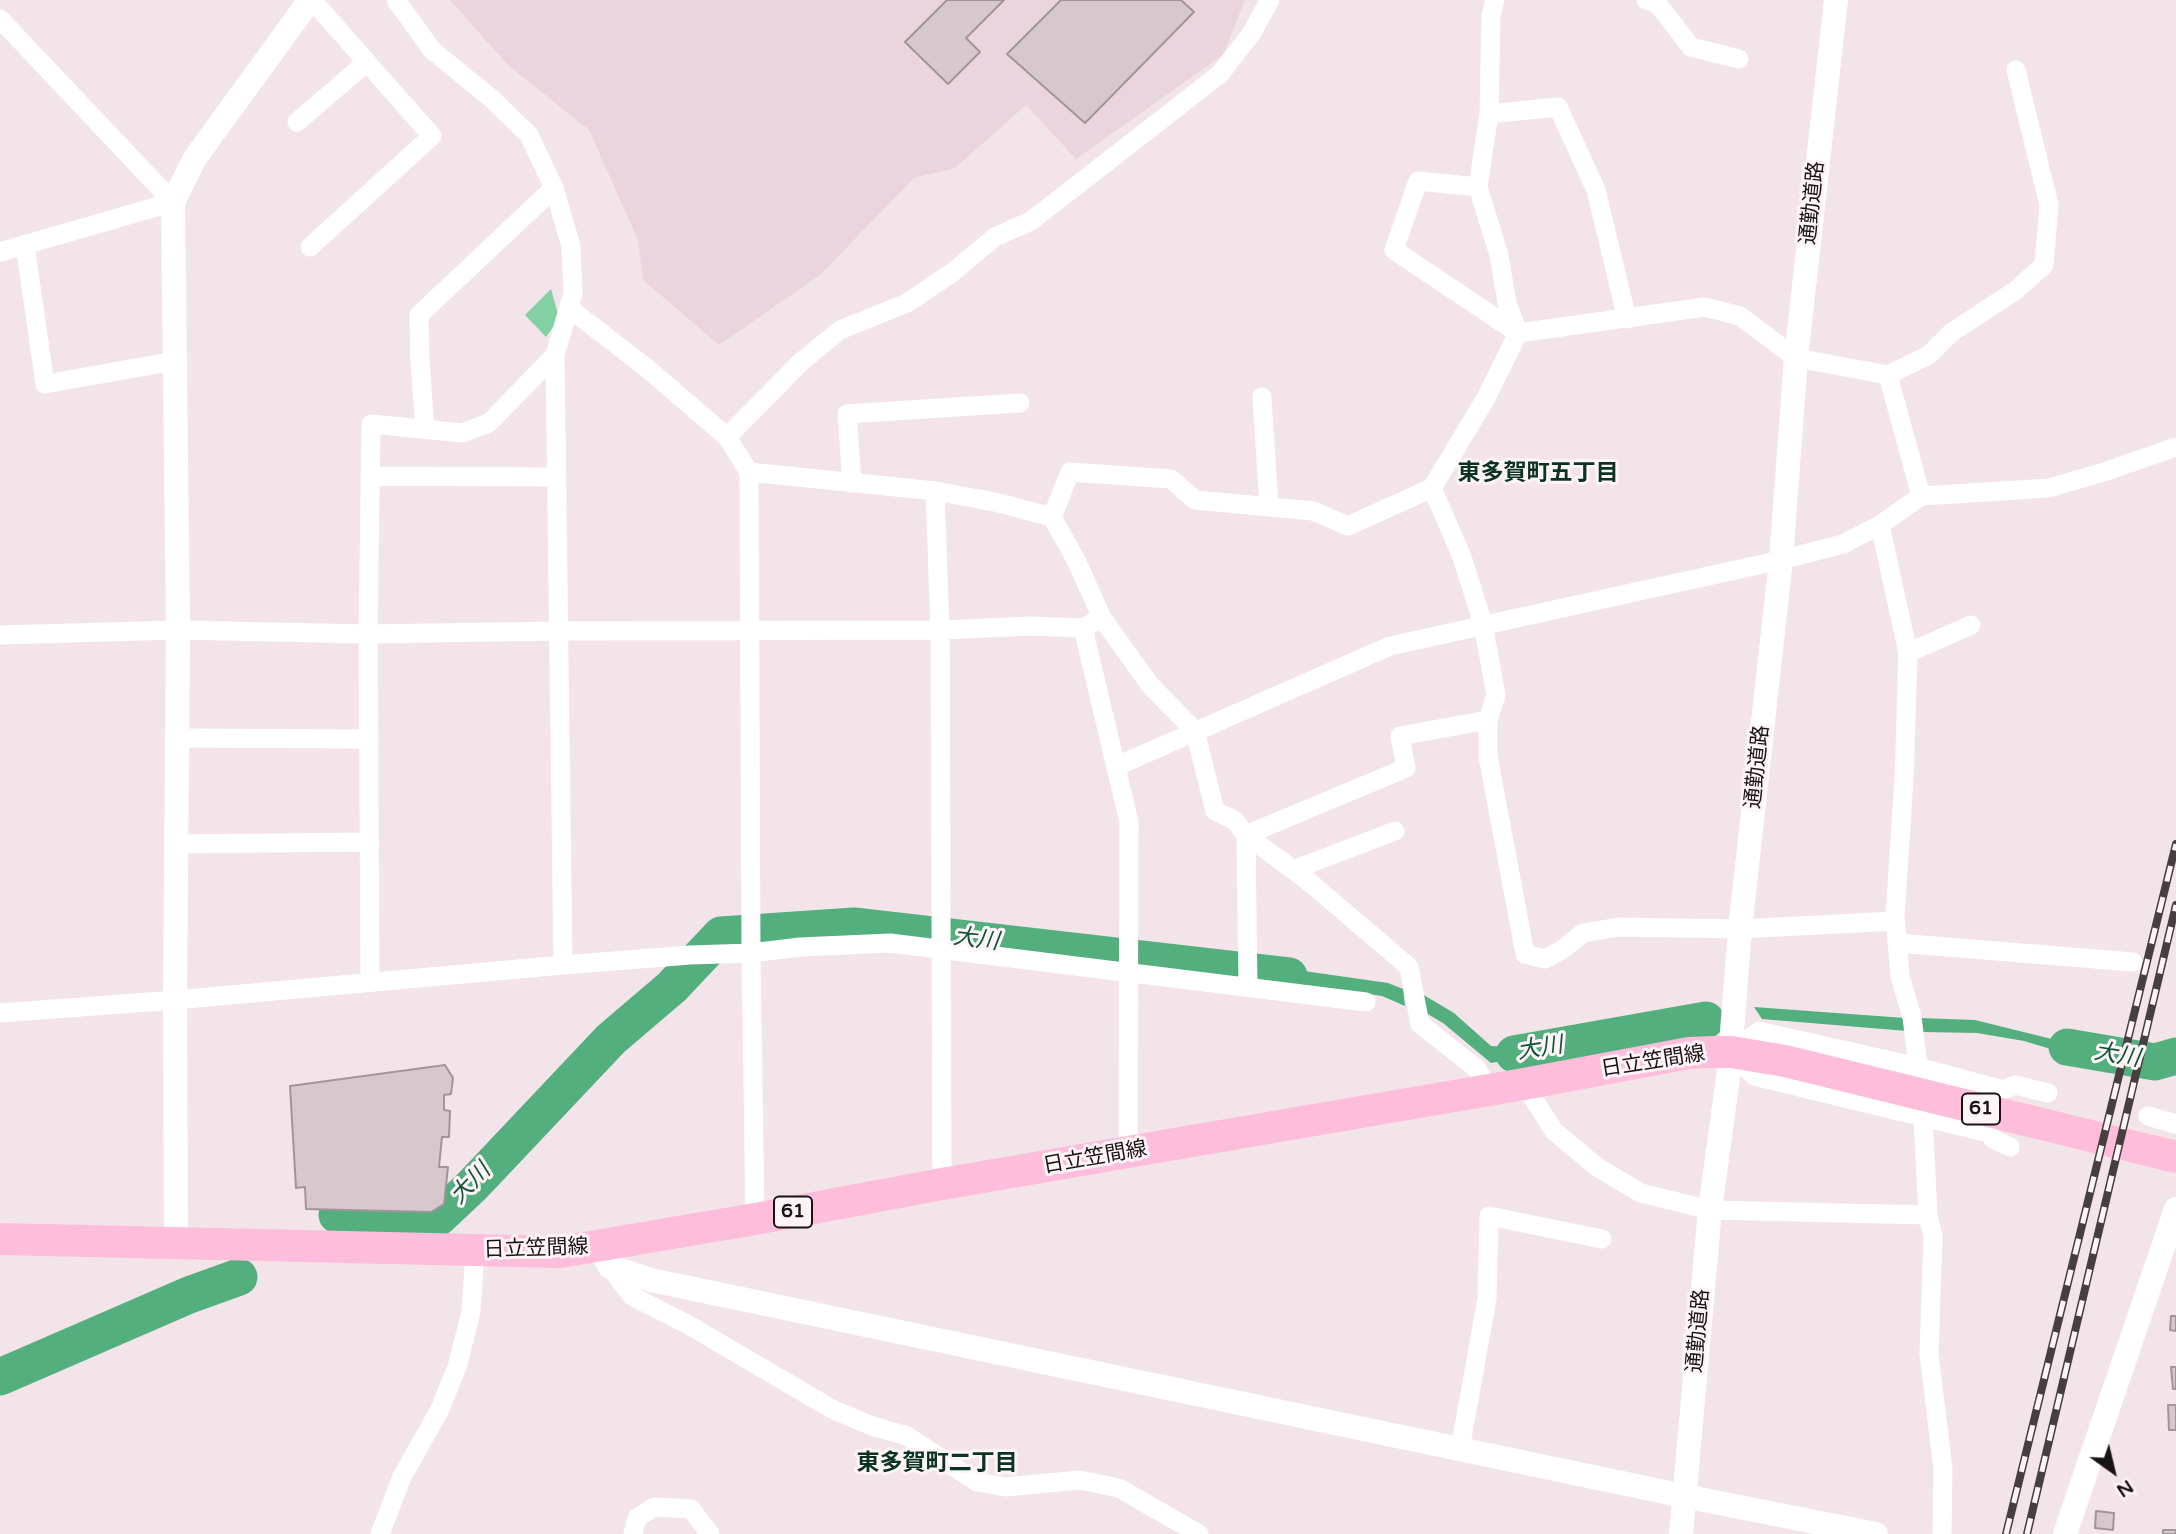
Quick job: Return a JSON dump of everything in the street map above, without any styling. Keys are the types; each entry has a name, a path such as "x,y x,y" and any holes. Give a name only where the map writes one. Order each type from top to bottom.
{"main road":[{"name":"日立笠間線","path":"0,1239 561,1252 604,1257 755,1219 1689,1053 1731,1052 1767,1057 2176,1157"}],"street":[{"path":"176,1244 178,630 173,202 195,158 311,0 432,136 310,247"},
{"path":"396,0 432,50 492,99 529,135 554,188 571,246 573,293 555,355 563,965"},
{"path":"727,437 802,361 840,330 907,303 953,272 995,237 1031,221 1220,74 1251,34 1270,0"},
{"path":"1052,517 1070,472 1171,479 1195,500 1313,511 1349,526 1432,488 1480,409 1518,333 1507,303 1499,255 1478,187 1489,114 1491,15 1495,0"},
{"path":"1646,0 1657,3 1691,47 1739,59"},
{"name":"通勤道路","path":"1681,1534 1710,1210 1731,1052 1740,929 1781,560 1797,358 1836,0"},
{"path":"0,19 173,202"},
{"path":"297,122 367,62"},
{"path":"1478,187 1418,181 1394,250 1518,333 1705,307 1740,316 1797,358 1888,375 1929,355 1952,332 2015,291 2044,265 2049,205 2016,70"},
{"path":"1489,114 1558,107 1596,190 1627,319"},
{"path":"425,429 419,315 554,188"},
{"path":"0,252 173,202"},
{"path":"25,245 45,384 174,361"},
{"path":"569,308 648,369 727,437 749,472 755,1219"},
{"path":"370,981 368,634 371,425 462,433 489,423 555,355"},
{"path":"1888,375 1921,496"},
{"path":"1262,397 1269,507"},
{"path":"852,483 846,414 1020,403"},
{"path":"1117,766 1390,646 1843,544 1880,525 1921,496 2049,488 2176,447"},
{"path":"749,472 935,491 995,502 1052,517 1077,562 1102,618 1150,685 1195,731 1215,811 1234,820 1246,835 1293,870 1409,967 1420,1024 1476,1068 1489,1090"},
{"path":"370,476 557,477"},
{"path":"1432,488 1462,557 1483,624 1496,695 1488,720 1488,755 1525,954 1545,959 1583,933 1619,927 1740,929 1895,922"},
{"path":"935,491 940,630 942,1184"},
{"path":"1880,525 1908,653 1895,922 1900,976 1914,1026 1918,1067"},
{"path":"0,635 178,630 368,634 940,630 1030,626 1083,628 1102,618"},
{"path":"1908,653 1971,625"},
{"path":"1083,628 1129,822 1128,1152"},
{"path":"1246,835 1406,768 1400,736 1488,720"},
{"path":"177,738 369,739"},
{"path":"1293,870 1395,831"},
{"path":"1246,835 1247,976"},
{"path":"176,844 369,842"},
{"path":"0,1013 563,965 713,955 751,939 800,947 940,939 1247,976 1366,1002"},
{"path":"1897,943 2133,962"},
{"path":"2010,1147 1993,1139 1989,1133 1755,1076 1731,1052 1759,1031 1918,1067 2003,1090 2015,1085 2048,1093"},
{"path":"1524,1084 1554,1131 1597,1167 1641,1193 1710,1210 1928,1215"},
{"path":"2148,1116 2176,1124"},
{"path":"1923,1117 1928,1215 1933,1236 1928,1354 1943,1469 1942,1534"},
{"path":"2065,1534 2176,1209"},
{"path":"1460,1449 1488,1299 1489,1216 1602,1239"},
{"path":"380,1534 402,1477 440,1409 457,1367 471,1312 475,1251"},
{"path":"604,1257 651,1280 1876,1534"},
{"path":"604,1257 632,1296 687,1324 832,1409 872,1426 907,1436 977,1482 1006,1487 1080,1480 1119,1488 1188,1531"},
{"path":"633,1534 637,1518 654,1507 691,1508 710,1534"}],"shaded area":[{"path":"450,0 1245,0 1223,55 1076,159 1026,105 955,168 914,178 820,275 719,345 643,280 638,240 589,130 508,65"},
{"path":"551,289 558,314 556,323 546,337 525,315"}],"water":[{"path":"1255,964 1388,983 1403,989 1405,1006 1382,996 1256,978"},
{"path":"1422,994 1454,1013 1491,1046 1510,1047 1560,1039 1563,1051 1491,1063 1443,1023 1426,1013"},
{"path":"1754,1007 1905,1018 1907,1031 1762,1019"},
{"path":"1704,1012 1705,1025 1574,1050 1572,1035"},
{"path":"1920,1018 1975,1020 2076,1045 2106,1041 2118,1044 2114,1057 2100,1053 2074,1056 2024,1041 1977,1033 1923,1032"},
{"path":"2176,1049 2176,1062 2147,1067 2151,1051"}],"building":[{"path":"947,0 1004,0 966,38 980,52 948,84 905,42"},
{"path":"1061,0 1181,0 1194,12 1085,123 1007,54"},
{"path":"445,1065 453,1078 451,1094 444,1095 444,1110 450,1111 449,1137 442,1137 439,1167 448,1167 444,1204 431,1212 306,1209 305,1187 296,1188 290,1086"},
{"path":"2171,1316 2176,1316 2176,1331 2170,1330"},
{"path":"2171,1367 2176,1367 2176,1389 2173,1389"},
{"path":"2168,1405 2176,1405 2176,1430 2169,1430"},
{"path":"2096,1511 2114,1513 2113,1530 2095,1528"},
{"path":"2163,1530 2176,1530 2176,1534 2163,1534"}],"waterway":[{"name":"大川","path":"337,1215 439,1217 473,1185 611,1039 672,987 721,935 854,926 1289,976"},
{"name":"大川","path":"1514,1054 1706,1020"},
{"name":"大川","path":"2067,1047 2155,1062 2176,1056"},
{"name":"大川","path":"0,1377 189,1295 239,1277"}],"railway":[{"path":"2006,1534 2176,844"},
{"path":"2027,1534 2176,905"}],"district":[{"name":"東多賀町五丁目","path":"1538,474"},
{"name":"東多賀町二丁目","path":"937,1464"}]}
